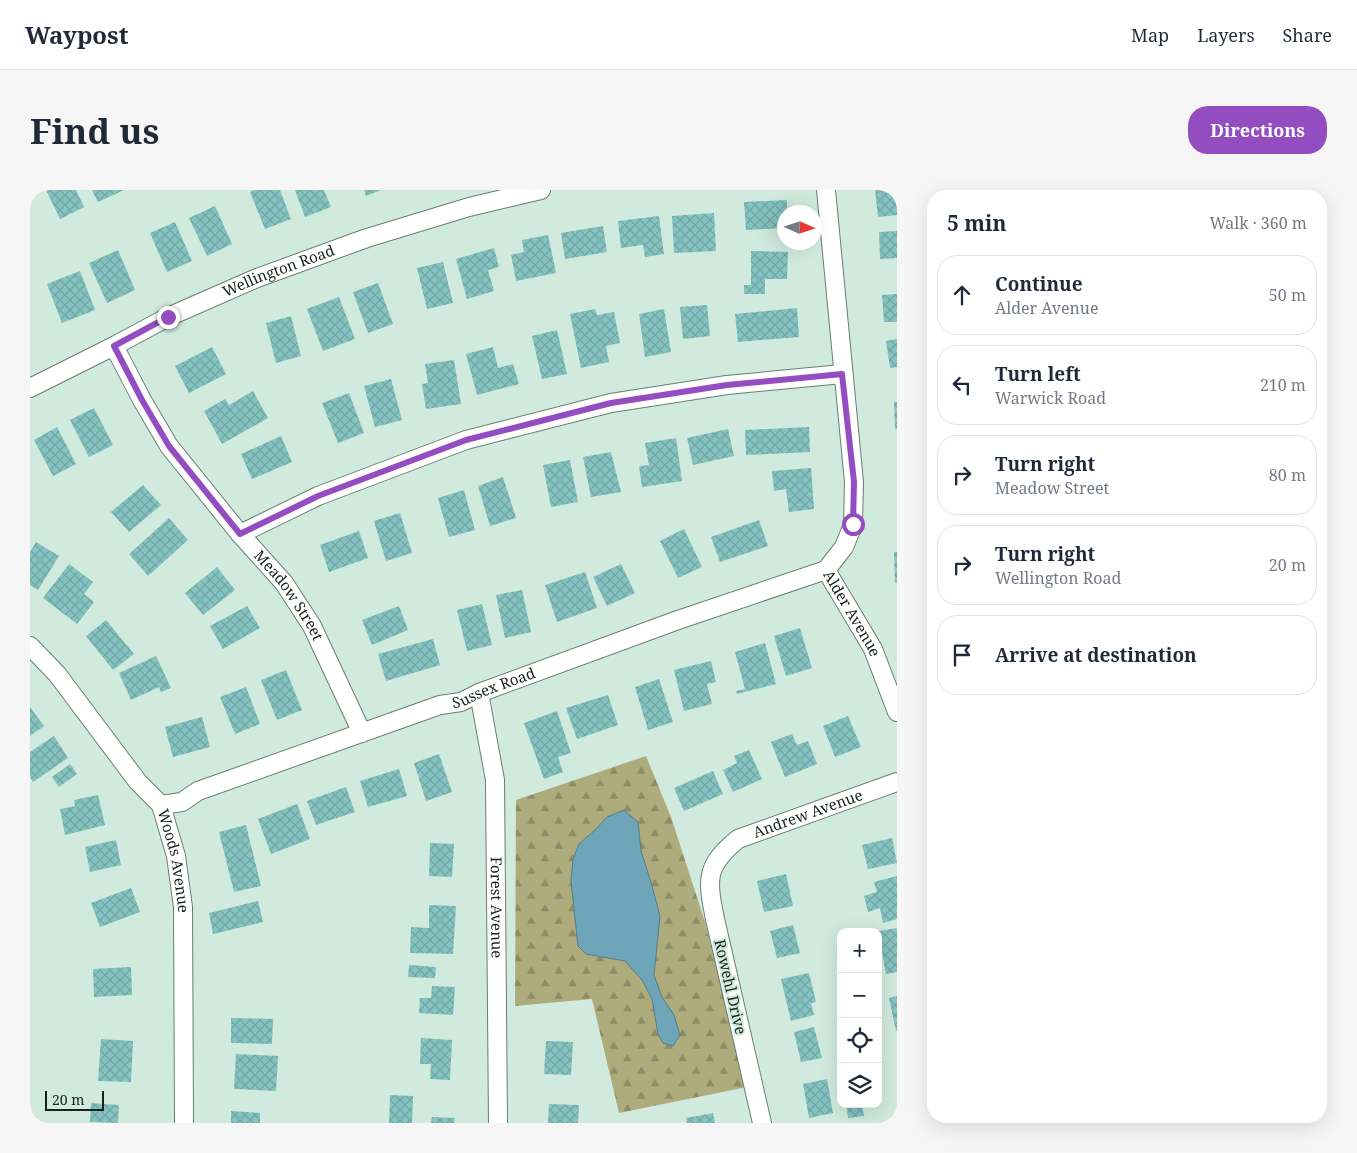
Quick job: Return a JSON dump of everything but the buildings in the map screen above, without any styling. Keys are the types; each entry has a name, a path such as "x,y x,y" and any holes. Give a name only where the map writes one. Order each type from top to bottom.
{"street":[{"name":"Wellington Road","path":"30,388 168,317 266,274 367,238 469,207 541,190"},
{"name":"Alder Avenue","path":"826,190 842,374 854,482 853,524 844,547 826,570 873,649 897,712"},
{"name":"Meadow Street","path":"114,346 169,446 240,534 284,583 312,626 362,733"},
{"path":"240,534 318,496 466,440 611,403 727,385 842,374"},
{"name":"Sussex Road","path":"161,805 182,802 198,791 440,705 461,702 479,693 678,620 826,570"},
{"name":"Woods Avenue","path":"30,646 58,674 138,782 161,805 176,856 183,907 184,1123"},
{"name":"Forest Avenue","path":"479,693 495,780 498,1123"},
{"name":"Andrew Avenue","path":"722,852 738,838 897,782"},
{"name":"Rowehl Drive","path":"722,852 710,878 710,894 762,1123"}],"green space":[{"path":"646,756 671,817 705,922 747,1087 619,1113 592,999 515,1006 516,800"}],"water":[{"path":"624,810 638,822 641,851 660,916 654,975 662,997 674,1015 680,1035 673,1046 663,1043 658,1034 652,999 642,980 625,961 586,954 578,946 571,881 573,859 579,844 607,817"}],"route":[{"path":"168,317 114,346 169,446 240,534 318,496 466,440 611,403 727,385 842,374 854,482 853,524"}]}
